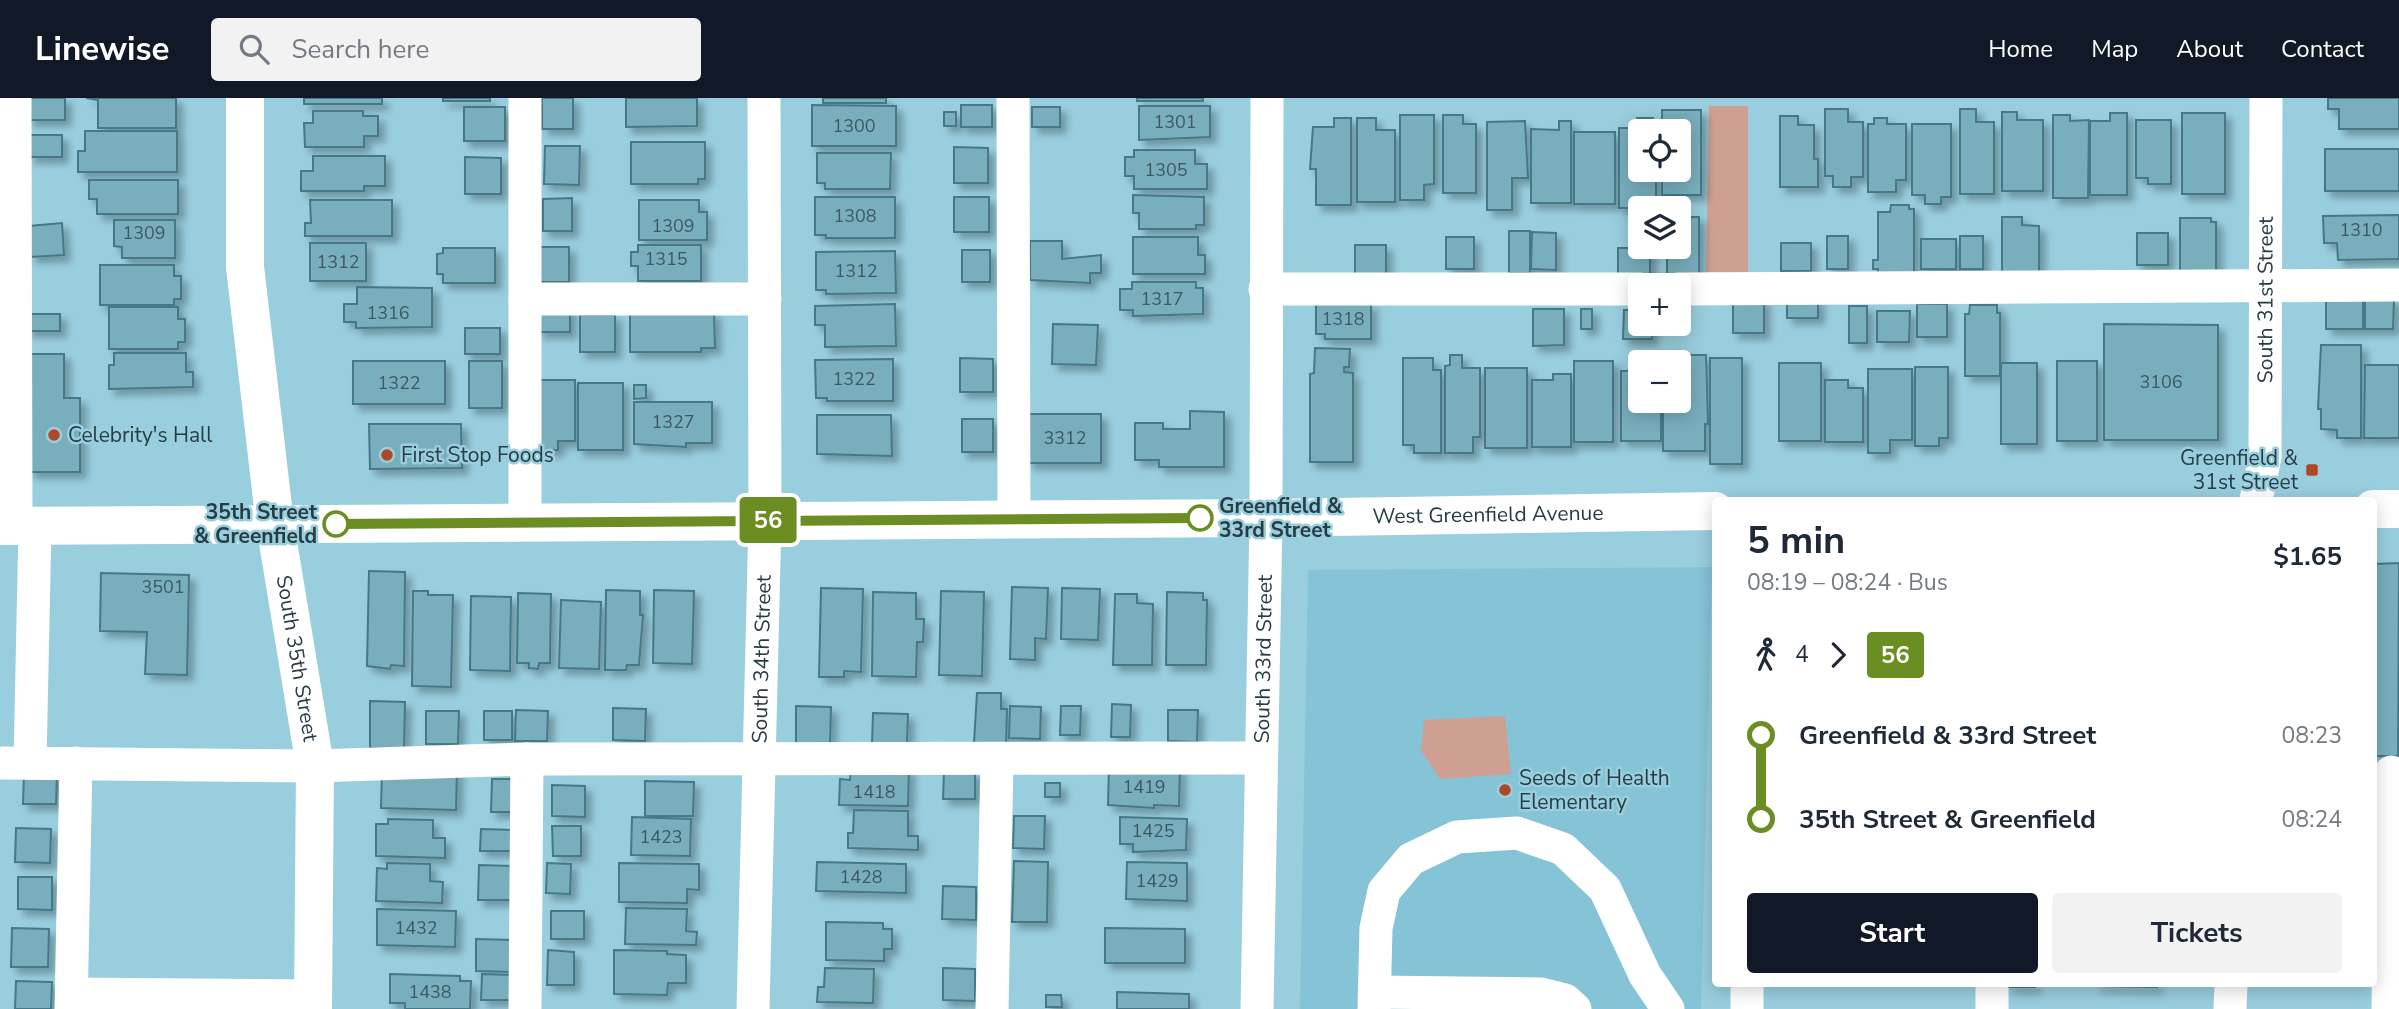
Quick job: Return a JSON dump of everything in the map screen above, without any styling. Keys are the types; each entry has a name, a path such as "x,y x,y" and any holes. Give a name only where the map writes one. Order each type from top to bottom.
{"main road":[{"name":"South 35th Street","path":"245,98 246,267 275,524 315,766 313,1002"},
{"path":"2377,509 2399,509"},
{"name":"West Greenfield Avenue","path":"17,526 1266,518 1712,511"}],"street":[{"path":"15,98 15,763 315,766 527,759 758,761 1261,758"},
{"path":"524,98 525,523"},
{"name":"South 34th Street","path":"753,1009 765,520 764,98"},
{"path":"1013,98 1014,519"},
{"name":"South 33rd Street","path":"1257,1009 1266,518 1266,98"},
{"name":"South 31st Street","path":"2257,497 2265,457 2266,98"},
{"path":"1691,289 2399,285"},
{"path":"1265,289 1628,289"},
{"path":"525,299 765,299"},
{"path":"525,1009 527,759"},
{"path":"992,1009 997,760"},
{"path":"76,763 71,1001 313,1002"},
{"path":"2388,772 2388,1009"},
{"path":"1575,1009 1565,1000 1541,994 1374,1001 1376,928 1384,891 1410,859 1457,837 1517,832 1563,849 1605,890 1645,975 1668,1009"},
{"path":"1747,987 1747,1009"},
{"path":"1992,987 1992,1009"},
{"path":"2230,1009 2231,987"}],"shaded area":[{"path":"1709,106 1748,106 1748,272 1706,272"},
{"name":"Seeds of Health Elementary","path":"1712,567 1701,1009 1300,1009 1308,570"},
{"path":"1505,716 1511,774 1440,779 1421,751 1424,720"}],"building":[{"path":"28,98 65,98 65,120 28,120"},
{"path":"86,98 176,98 176,128 98,128 98,100"},
{"path":"304,98 382,98 382,104 304,104"},
{"path":"443,98 490,98 490,101 443,101"},
{"path":"542,98 573,98 573,129 542,129"},
{"path":"626,98 697,98 697,126 626,127"},
{"path":"823,98 886,98 886,103 823,103"},
{"path":"1137,98 1203,98 1203,101 1137,101"},
{"path":"2328,98 2399,98 2399,129 2339,129 2339,109 2328,109"},
{"path":"812,105 896,106 896,146 812,146"},
{"path":"961,105 992,105 992,127 961,127"},
{"path":"1139,106 1210,106 1210,137 1139,140"},
{"path":"464,107 505,107 505,141 464,141"},
{"path":"1032,107 1060,107 1060,127 1032,127"},
{"path":"1825,109 1848,109 1848,122 1863,122 1863,177 1851,177 1851,187 1833,187 1833,176 1825,176"},
{"path":"1960,109 1976,109 1976,122 1994,122 1994,194 1960,194"},
{"path":"1662,110 1701,110 1701,195 1662,195 1662,182 1691,182 1691,119 1662,119"},
{"path":"313,111 363,111 363,116 378,116 378,136 364,136 364,147 305,147 304,123 313,123"},
{"path":"944,112 956,112 956,126 944,126"},
{"path":"2002,112 2017,112 2017,120 2043,120 2043,191 2002,191"},
{"path":"2110,113 2127,113 2127,195 2090,195 2090,121 2110,121"},
{"path":"2182,113 2225,113 2225,194 2182,194"},
{"path":"1400,115 1434,115 1434,184 1424,185 1424,200 1400,200"},
{"path":"1443,115 1463,115 1463,124 1476,124 1476,193 1443,193"},
{"path":"2053,115 2070,115 2070,121 2089,120 2088,198 2053,198"},
{"path":"1780,116 1798,116 1798,125 1814,125 1814,159 1818,159 1818,187 1780,187"},
{"path":"1334,118 1351,118 1351,205 1316,205 1316,169 1310,169 1313,127 1334,127"},
{"path":"1357,118 1376,118 1376,130 1395,130 1395,202 1357,202"},
{"path":"1874,118 1887,118 1887,124 1906,124 1906,180 1896,180 1896,192 1868,192 1868,124 1874,124"},
{"path":"2136,120 2171,120 2171,184 2148,184 2148,178 2136,178"},
{"path":"1525,121 1528,178 1512,178 1512,210 1487,210 1487,122"},
{"path":"1559,121 1571,121 1571,203 1531,203 1531,129 1559,130"},
{"path":"1912,124 1951,124 1951,197 1941,197 1941,204 1925,204 1925,195 1912,195"},
{"path":"1619,128 1628,128 1628,182 1656,182 1656,196 1628,196 1628,208 1619,208"},
{"path":"85,131 177,131 177,172 78,172 78,151 85,151"},
{"path":"1574,132 1615,132 1615,204 1574,204"},
{"path":"29,135 62,135 62,157 29,157"},
{"path":"631,142 705,142 705,179 698,179 698,184 631,184"},
{"path":"545,146 580,146 579,185 544,184"},
{"path":"954,147 988,148 988,183 954,183"},
{"path":"2325,149 2399,149 2399,191 2325,191"},
{"path":"1134,150 1195,150 1195,164 1207,164 1207,189 1134,189 1134,176 1125,176 1125,157 1134,157"},
{"path":"817,153 891,153 890,189 825,189 825,183 817,183"},
{"path":"313,156 385,156 385,186 364,186 364,191 301,191 301,171 313,171"},
{"path":"465,157 501,158 501,194 465,194"},
{"path":"89,180 178,180 178,214 97,214 97,199 89,199"},
{"path":"1133,195 1204,197 1204,225 1196,225 1196,229 1139,229 1139,213 1133,213"},
{"path":"815,197 895,197 895,238 826,238 826,235 815,235"},
{"path":"954,197 989,197 989,232 954,232"},
{"path":"572,198 572,231 543,231 543,199"},
{"path":"310,200 392,200 392,236 305,236 305,223 311,223"},
{"path":"639,200 699,200 699,212 707,212 707,240 639,240"},
{"path":"1891,205 1909,205 1909,209 1914,209 1914,281 1878,281 1878,269 1873,269 1873,260 1878,260 1878,212 1890,212"},
{"path":"2399,215 2399,259 2338,260 2337,243 2324,243 2323,216"},
{"path":"1691,217 1699,217 1699,283 1691,283 1691,273 1667,273 1667,259 1691,259"},
{"path":"2002,217 2022,217 2022,225 2039,226 2039,273 2002,273"},
{"path":"2180,218 2211,218 2211,222 2216,222 2216,272 2180,275"},
{"path":"114,220 175,220 175,258 122,258 122,247 114,246"},
{"path":"62,223 64,255 31,257 29,226"},
{"path":"1509,231 1530,231 1530,273 1509,273"},
{"path":"1532,232 1556,233 1556,270 1531,269"},
{"path":"2137,233 2168,233 2168,265 2137,265"},
{"path":"1827,236 1848,236 1848,269 1827,269"},
{"path":"1960,236 1983,236 1983,269 1960,269"},
{"path":"1133,237 1198,237 1198,255 1205,255 1205,274 1133,274"},
{"path":"1446,237 1474,237 1474,269 1446,269"},
{"path":"1921,239 1956,239 1956,269 1921,269"},
{"path":"1030,241 1062,241 1062,259 1101,255 1101,273 1090,273 1090,283 1030,280"},
{"path":"310,243 366,243 366,281 310,281"},
{"path":"1781,243 1811,243 1811,271 1781,271"},
{"path":"638,245 701,245 701,281 638,281 638,266 631,266 631,252 638,252"},
{"path":"1355,245 1386,245 1386,275 1355,275"},
{"path":"539,247 569,247 569,282 539,282"},
{"path":"443,248 495,248 495,283 443,283 443,274 437,274 437,254 443,253"},
{"path":"1618,248 1628,248 1628,259 1650,259 1650,273 1618,276"},
{"path":"962,250 990,250 990,282 962,282"},
{"path":"895,251 896,293 826,294 826,290 816,290 816,252"},
{"path":"100,265 174,265 174,276 181,276 181,299 174,299 174,305 100,305"},
{"path":"1132,282 1196,282 1196,288 1203,288 1203,314 1133,316 1133,310 1120,310 1120,289 1132,289"},
{"path":"357,287 432,288 432,327 356,328 356,322 344,322 344,304 357,304"},
{"path":"2326,295 2363,295 2363,329 2326,329"},
{"path":"1787,298 1818,298 1818,318 1787,318"},
{"path":"1733,299 1764,299 1764,333 1733,333"},
{"path":"2365,299 2394,299 2393,329 2365,329"},
{"path":"895,304 896,346 825,347 825,325 815,325 815,306"},
{"path":"1316,304 1371,304 1371,339 1325,339 1325,334 1316,334"},
{"path":"1917,304 1947,304 1947,337 1917,337"},
{"path":"1970,305 1997,305 1997,313 2000,313 2000,376 1965,376 1965,314 1969,314"},
{"path":"1849,306 1867,306 1867,343 1849,343"},
{"path":"109,307 178,307 178,319 185,319 185,342 178,342 178,349 109,349"},
{"path":"538,307 570,307 570,332 538,332"},
{"path":"1533,309 1564,309 1564,345 1533,346"},
{"path":"1581,309 1592,309 1592,329 1581,329"},
{"path":"1624,310 1628,310 1628,336 1652,336 1652,339 1623,339"},
{"path":"1877,311 1910,311 1909,342 1877,342"},
{"path":"630,312 714,312 715,348 701,348 701,352 630,352"},
{"path":"27,314 60,314 60,331 27,331"},
{"path":"580,315 615,315 615,352 580,352"},
{"path":"1053,324 1098,325 1096,365 1052,364"},
{"path":"2104,324 2218,325 2218,440 2104,440"},
{"path":"465,328 500,328 500,354 465,354"},
{"path":"2321,345 2361,345 2361,438 2337,438 2337,430 2321,429 2321,409 2318,409"},
{"path":"1315,348 1350,349 1349,367 1344,367 1344,372 1353,373 1353,462 1310,462 1310,374 1314,373"},
{"path":"114,353 186,353 186,372 193,372 193,387 109,389 109,365 114,365"},
{"name":"Celebrity's Hall","path":"29,354 64,354 64,398 80,398 80,472 29,472"},
{"path":"1450,355 1462,355 1462,368 1480,368 1480,437 1473,437 1473,453 1445,453 1445,366 1450,365"},
{"path":"1691,355 1706,355 1708,424 1705,424 1705,451 1663,451 1663,413 1691,413"},
{"path":"960,358 993,359 993,392 960,392"},
{"path":"1403,358 1433,358 1433,370 1441,370 1441,453 1414,453 1414,445 1403,445"},
{"path":"1710,358 1742,358 1742,464 1710,464"},
{"path":"893,359 893,401 827,401 827,398 816,398 815,360"},
{"path":"353,361 445,361 445,404 353,404"},
{"path":"469,361 502,361 502,408 469,408"},
{"path":"1574,361 1613,361 1613,442 1574,442"},
{"path":"2057,361 2097,361 2097,441 2057,441"},
{"path":"1779,363 1821,363 1821,441 1779,441"},
{"path":"2001,363 2037,363 2037,444 2001,444"},
{"path":"2365,365 2399,365 2399,438 2364,438"},
{"path":"1915,367 1948,367 1948,438 1939,438 1939,446 1915,446"},
{"path":"1485,368 1527,368 1527,448 1485,448"},
{"path":"1868,369 1912,369 1912,440 1890,440 1890,453 1868,453"},
{"path":"1621,371 1628,371 1628,413 1661,413 1661,441 1621,441"},
{"path":"1553,374 1571,374 1571,447 1532,447 1532,380 1553,380"},
{"path":"536,380 575,380 575,441 558,441 558,450 536,450"},
{"path":"1825,380 1848,380 1848,388 1863,388 1863,442 1825,442"},
{"path":"578,383 623,383 623,450 578,450"},
{"path":"634,385 646,385 646,398 634,399"},
{"path":"634,402 712,402 712,443 686,443 686,447 634,444"},
{"path":"1190,411 1224,412 1224,467 1159,467 1159,460 1135,460 1135,423 1163,423 1163,429 1190,429"},
{"path":"1028,414 1101,414 1101,463 1028,463"},
{"path":"817,415 891,415 892,456 817,454"},
{"path":"962,419 993,419 993,452 962,452"},
{"path":"369,424 461,424 462,468 370,469"},
{"path":"2399,563 2398,756 2377,756 2377,564"},
{"path":"369,571 405,572 404,666 391,665 390,669 367,666"},
{"path":"101,573 189,575 187,675 145,674 147,632 100,631"},
{"path":"1012,587 1048,588 1046,639 1035,638 1035,660 1010,659"},
{"path":"821,588 863,589 861,672 844,671 844,677 819,677"},
{"path":"1062,588 1100,589 1098,640 1061,639"},
{"path":"606,590 640,591 640,615 643,615 639,665 627,665 626,670 605,670"},
{"path":"654,590 694,591 692,664 653,663"},
{"path":"413,591 428,591 428,595 453,595 451,687 412,686"},
{"path":"941,591 984,592 982,676 939,675"},
{"path":"873,592 916,593 916,619 924,619 923,642 917,642 916,677 872,676"},
{"path":"1167,592 1203,593 1203,600 1207,600 1206,665 1166,665"},
{"path":"518,593 551,594 550,663 539,663 538,669 529,668 529,663 517,663"},
{"path":"1115,594 1137,594 1137,603 1153,604 1152,665 1113,665"},
{"path":"471,596 511,597 510,671 470,670"},
{"path":"561,600 601,602 599,669 559,668"},
{"path":"977,693 1001,693 1001,709 1007,709 1006,744 974,743"},
{"path":"370,701 405,702 404,749 370,748"},
{"path":"1112,704 1131,705 1130,737 1111,737"},
{"path":"796,706 831,707 830,746 796,746"},
{"path":"1010,706 1041,707 1040,739 1009,738"},
{"path":"1061,706 1081,706 1080,735 1060,735"},
{"path":"613,708 646,709 645,741 613,740"},
{"path":"516,710 548,711 547,741 515,741"},
{"path":"1168,710 1198,710 1197,742 1168,741"},
{"path":"426,711 459,711 458,744 426,744"},
{"path":"484,711 512,711 512,740 484,740"},
{"path":"873,713 908,714 907,744 872,743"},
{"path":"1109,766 1180,768 1179,806 1154,805 1154,808 1108,805"},
{"path":"851,767 909,769 908,806 839,805 840,779 850,780"},
{"path":"457,769 456,810 381,808 382,772"},
{"path":"944,771 975,772 975,799 943,799"},
{"path":"24,773 57,773 56,804 23,804"},
{"path":"492,779 515,779 514,812 491,812"},
{"path":"645,781 694,782 693,816 645,816"},
{"path":"1045,783 1060,783 1060,797 1045,797"},
{"path":"552,785 585,786 585,817 552,816"},
{"path":"854,810 908,811 908,836 918,836 918,850 848,848 848,833 853,833"},
{"path":"1014,816 1045,816 1044,849 1013,848"},
{"path":"632,817 691,819 690,856 631,855"},
{"path":"1120,817 1187,819 1186,850 1133,852 1133,844 1120,844"},
{"path":"388,819 433,820 433,838 445,838 445,858 376,856 376,824 388,824"},
{"path":"552,826 581,826 581,856 553,856"},
{"path":"16,828 51,829 50,863 15,862"},
{"path":"481,829 514,830 513,851 480,851"},
{"path":"1014,861 1048,862 1047,922 1012,922"},
{"path":"817,862 906,864 906,893 816,891"},
{"path":"1127,862 1187,863 1187,901 1126,899"},
{"path":"387,863 430,864 430,881 443,882 442,903 376,901 377,868 387,869"},
{"path":"547,863 571,864 570,894 546,893"},
{"path":"619,863 699,864 699,890 687,889 687,903 619,902"},
{"path":"479,865 513,866 512,900 478,900"},
{"path":"18,877 52,877 52,910 18,909"},
{"path":"943,886 976,887 976,920 942,919"},
{"path":"626,908 687,909 686,931 697,932 696,945 625,944"},
{"path":"377,909 456,911 455,947 377,945"},
{"path":"551,911 584,911 584,939 551,939"},
{"path":"826,922 883,923 883,929 892,929 892,949 884,949 884,961 826,960"},
{"path":"12,928 49,929 48,967 11,967"},
{"path":"1105,928 1185,929 1185,963 1105,963"},
{"path":"476,939 513,940 513,972 476,971"},
{"path":"548,950 574,952 574,985 547,985"},
{"path":"614,950 667,951 667,954 686,955 686,983 668,983 667,995 614,994"},
{"path":"825,968 874,969 873,1003 817,1002 818,987 824,987"},
{"path":"943,968 975,969 975,1001 943,1000"},
{"path":"390,974 460,976 460,981 471,981 470,1009 405,1009 405,1003 390,1003"},
{"path":"482,974 511,975 511,1000 481,1000"},
{"path":"16,981 52,982 51,1009 15,1009"},
{"path":"1117,992 1189,994 1189,1009 1117,1009"},
{"path":"1046,995 1061,995 1062,1007 1046,1007"}],"bus line":[{"name":"56","path":"336,524 1200,518"}],"place":[{"name":"Celebrity's Hall","path":"54,435"},
{"name":"First Stop Foods","path":"387,455"},
{"name":"Greenfield & 31st Street","path":"2312,470"},
{"name":"Greenfield & 33rd Street","path":"1200,518"},
{"name":"35th Street & Greenfield","path":"336,524"},
{"name":"Seeds of Health Elementary","path":"1505,790"}]}
